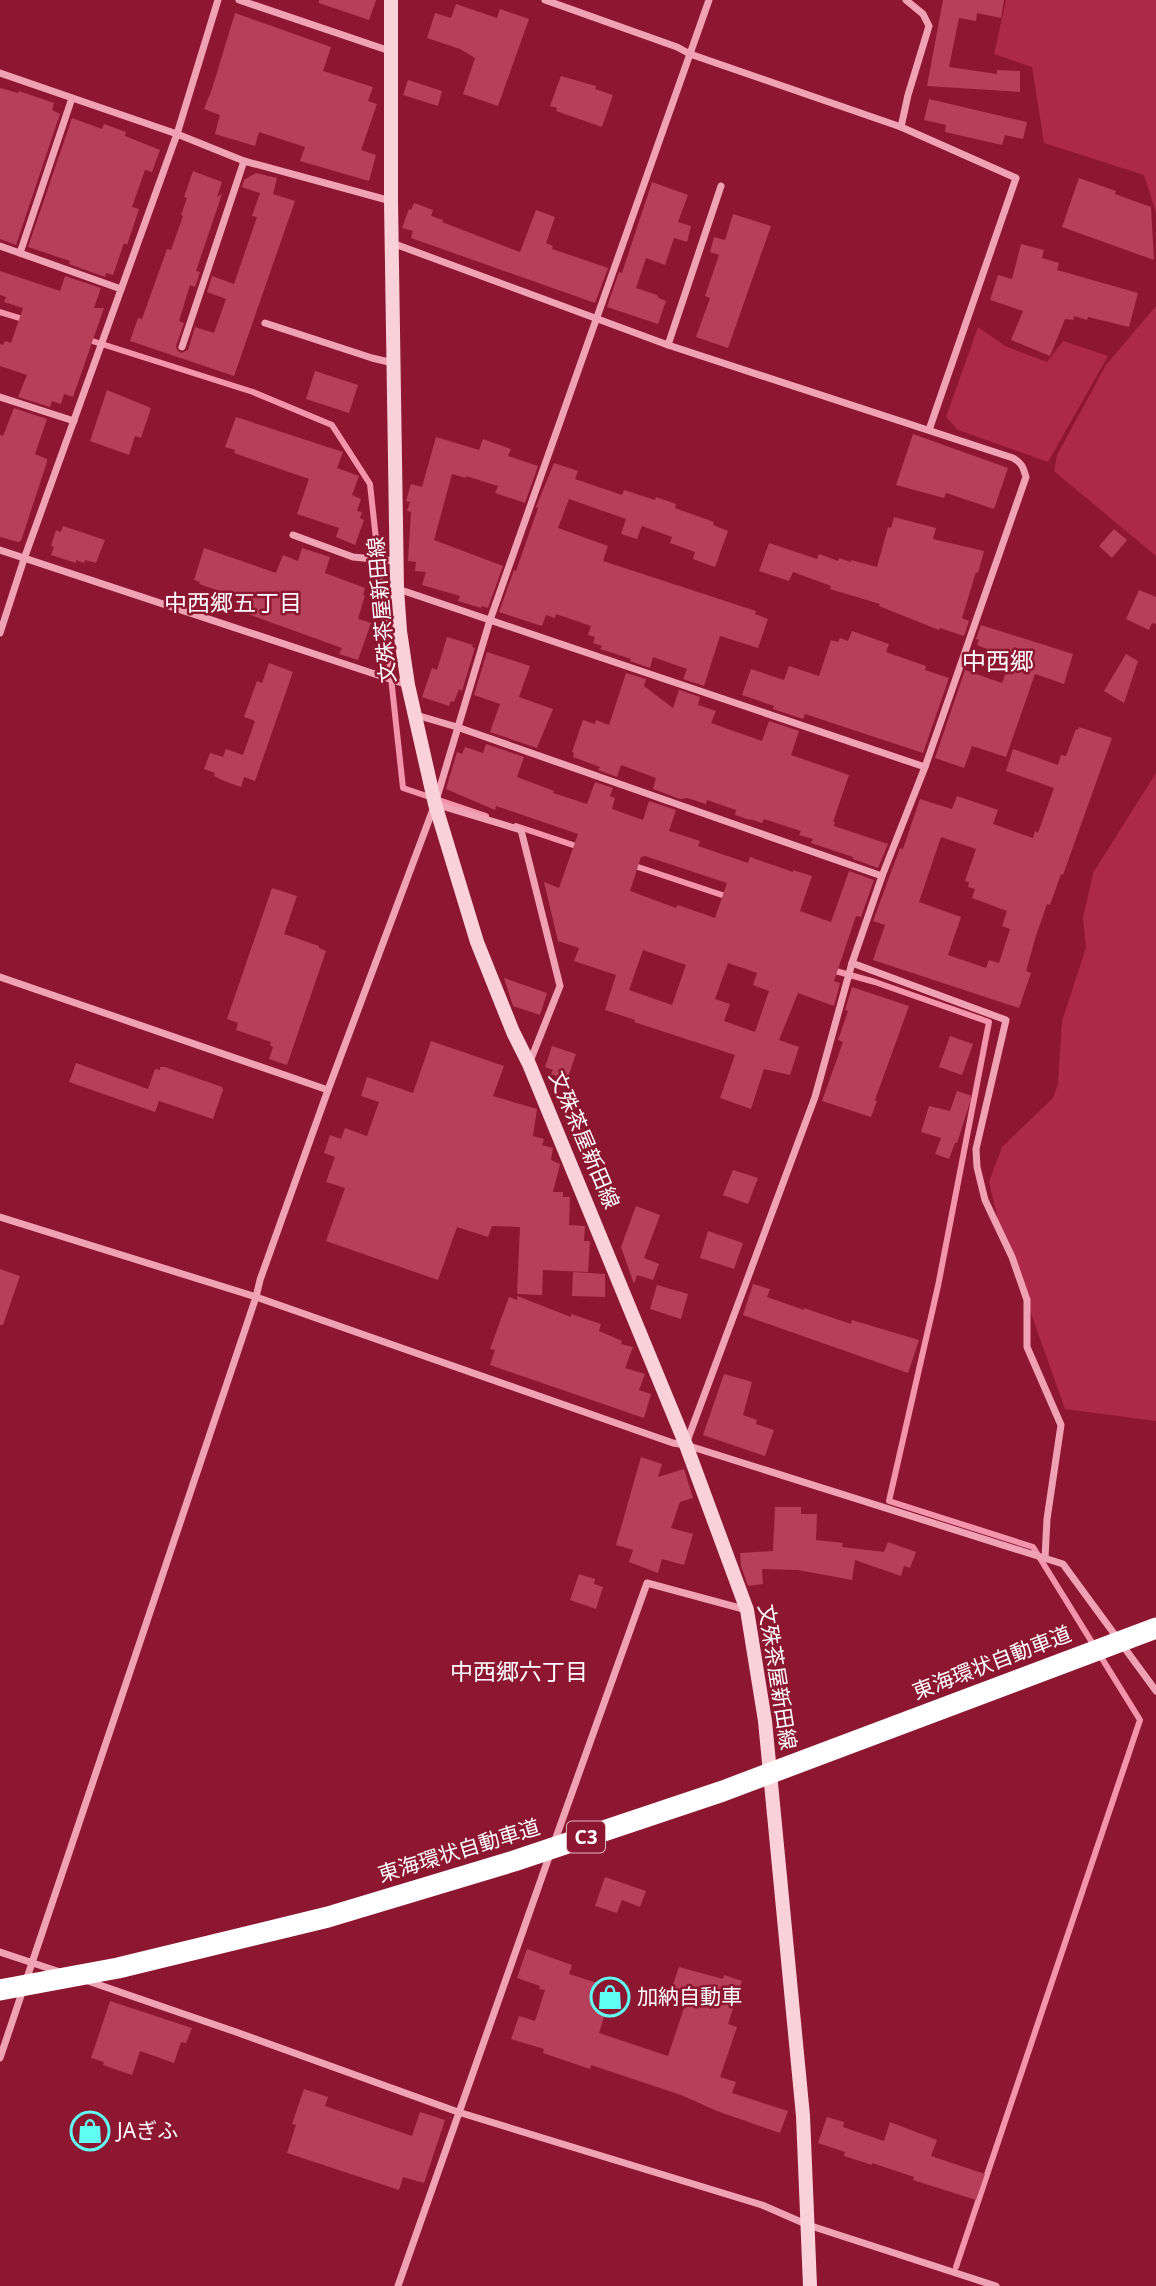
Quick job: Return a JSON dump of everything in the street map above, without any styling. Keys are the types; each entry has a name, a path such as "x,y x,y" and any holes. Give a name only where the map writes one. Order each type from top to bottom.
{"highway":[{"name":"東海環状自動車道","path":"0,1990 118,1968 328,1917 514,1861 723,1791 1156,1628"}],"main road":[{"name":"文殊茶屋新田線","path":"391,0 396,561 408,685 435,804 477,942 686,1445 747,1610 765,1721 803,2116 810,2286"}],"street":[{"path":"0,632 177,134 218,0"},
{"path":"239,0 391,52"},
{"path":"545,0 690,54 901,127 1016,178 929,430"},
{"path":"0,2058 260,1280 435,804 490,620 709,0"},
{"path":"901,127 929,26 923,14 906,0"},
{"path":"0,73 177,134 244,161 391,201"},
{"path":"20,253 72,98"},
{"path":"183,347 244,161"},
{"path":"668,345 722,186"},
{"path":"392,243 668,345 1013,458 1021,462 1026,478 925,767 882,876 852,963 815,1097 686,1445"},
{"path":"0,246 121,289"},
{"path":"265,323 393,363"},
{"path":"0,397 74,421"},
{"path":"293,535 353,557 396,561"},
{"path":"0,550 408,685"},
{"path":"397,589 925,767"},
{"path":"416,715 882,876"},
{"path":"435,804 521,830 560,986 529,1064"},
{"path":"852,963 1006,1020 976,1149 977,1167 985,1200 1012,1257 1027,1300 1027,1347 1061,1425 1046,1518 1045,1558"},
{"path":"0,977 328,1090"},
{"path":"0,1217 256,1297 673,1443 1063,1564 1156,1690"},
{"path":"398,2286 647,1583 747,1610"},
{"path":"0,1952 236,2032 458,2112 762,2205 808,2225 996,2286"}],"shaded area":[{"path":"1006,0 1156,0 1156,213 1144,175 1044,143 1032,67 994,54"},
{"path":"1156,306 1156,556 1054,471 1057,455 1106,365"},
{"path":"978,327 1005,346 1047,362 1063,341 1108,356 1048,462 958,430 946,417"},
{"path":"1156,773 1156,1421 1065,1409 998,1220 989,1182 1002,1147 1053,1098 1058,1084 1062,1021 1086,948 1083,918 1093,873"}],"building":[{"path":"319,0 376,0 369,20 319,3"},
{"path":"943,0 1004,0 1001,18 977,13 976,21 959,18 949,67 997,74 997,70 1020,71 1020,92 927,86"},
{"path":"456,4 497,18 500,9 529,19 498,106 463,94 475,58 460,49 427,38 435,13 451,18"},
{"path":"235,13 331,47 323,71 373,87 368,101 377,104 361,150 376,155 369,181 300,161 305,147 259,132 255,146 215,134 220,115 204,109"},
{"path":"561,76 596,86 595,89 613,95 602,127 556,111 557,108 550,106"},
{"path":"408,80 442,91 438,106 403,95"},
{"path":"0,88 18,93 19,91 54,103 52,110 60,114 16,245 0,239"},
{"path":"929,99 1027,122 1023,139 1005,135 1002,145 945,132 946,125 924,120"},
{"path":"72,118 102,129 104,124 126,132 125,136 160,150 152,172 145,170 132,207 139,209 127,245 124,243 113,275 106,273 105,277 69,264 70,261 28,247"},
{"path":"193,171 222,182 217,197 222,194 196,271 200,272 195,287 190,285 179,321 184,323 176,346 181,353 188,350 195,327 214,333 226,299 207,292 212,276 234,284 257,217 252,216 260,193 242,187 244,180 256,173 277,178 273,194 295,201 234,376 130,341 138,318 142,319 167,249 171,250 183,216 181,215 187,198 184,197"},
{"path":"1079,178 1151,207 1154,260 1062,227"},
{"path":"652,182 688,195 678,222 691,226 687,242 674,238 665,265 646,258 636,288 666,301 658,324 607,307 619,272 622,273"},
{"path":"414,203 433,210 431,216 443,220 442,222 520,252 536,210 555,217 546,243 553,246 552,249 608,268 595,303 411,238 413,231 402,228"},
{"path":"733,214 771,226 728,348 696,337 710,298 705,296 719,255 710,252 714,237 725,240"},
{"path":"1021,244 1044,250 1042,258 1059,263 1057,270 1138,293 1129,327 1088,317 1087,320 1074,316 1073,320 1065,319 1050,356 1011,340 1023,311 990,300 998,275 1012,279"},
{"path":"0,271 60,291 65,276 101,288 94,308 104,308 73,397 64,394 61,404 52,401 50,407 18,397 27,375 0,366 0,344 3,345 5,341 11,343 23,308 4,302 6,297 0,295"},
{"path":"315,371 358,385 349,413 306,399"},
{"path":"107,390 151,408 141,438 135,436 129,455 90,441"},
{"path":"14,408 47,419 35,454 47,459 47,462 21,541 18,542 0,537 0,435 3,436"},
{"path":"236,417 343,452 337,468 359,476 352,495 361,499 357,511 362,512 360,518 364,520 355,545 336,537 339,528 297,514 309,479 234,453 235,450 225,447"},
{"path":"913,434 1008,468 994,509 946,493 944,498 896,485"},
{"path":"436,437 479,450 483,439 511,449 508,456 538,466 525,503 495,493 498,486 452,474 434,540 503,566 488,608 458,601 460,596 422,585 426,572 415,571 416,562 408,561 411,512 407,511 410,502 406,501 411,484 422,487"},
{"path":"554,463 578,471 575,479 622,495 624,490 655,500 656,497 676,504 675,508 714,522 713,525 728,531 715,567 693,559 695,552 670,543 672,537 642,526 637,539 621,534 626,519 569,499 558,528 608,546 603,561 756,611 755,614 768,619 758,648 720,636 704,686 683,679 687,669 653,657 650,668 600,649 602,646 593,643 595,637 588,635 591,626 556,614 555,618 546,615 542,626 499,612"},
{"path":"894,517 936,528 933,539 984,551 962,618 969,621 964,636 940,628 939,630 879,606 880,604 830,589 831,586 793,572 789,581 759,571 769,543 817,559 819,554 838,561 839,558 877,567 888,527 891,528"},
{"path":"63,526 105,540 96,563 76,560 76,563 51,555 56,530 61,532"},
{"path":"1114,529 1127,540 1112,558 1099,546"},
{"path":"204,548 276,573 283,555 298,561 302,548 330,557 325,573 365,588 358,619 371,623 358,660 339,654 342,648 248,614 252,602 199,584 200,582 194,580"},
{"path":"1139,590 1156,597 1156,624 1152,623 1149,630 1126,619"},
{"path":"981,625 1073,654 1064,684 1035,674 1006,757 972,746 964,768 935,758 965,670 1002,683 1011,659 977,645 979,640 976,639"},
{"path":"852,631 889,644 886,652 926,666 925,670 949,678 923,753 805,714 803,719 742,695 751,669 784,680 789,666 819,676 831,640 838,642 840,638 848,641"},
{"path":"447,637 475,648 462,691 459,689 454,702 451,701 449,706 422,697 432,668 437,670"},
{"path":"487,652 530,666 519,697 553,709 537,748 490,732 500,704 474,695"},
{"path":"1126,654 1138,661 1124,703 1104,691"},
{"path":"269,663 293,672 255,781 244,777 241,787 204,769 210,753 223,757 226,749 243,755 255,721 244,717 257,681 262,683"},
{"path":"626,673 646,679 644,686 673,708 679,690 700,697 698,705 716,711 711,723 762,741 769,721 799,731 791,755 849,775 834,826 888,844 878,868 811,843 813,839 799,835 801,831 764,819 762,823 750,820 735,815 736,810 707,800 706,804 687,798 680,799 653,789 656,778 621,765 617,777 573,757 572,752 583,720 595,724 596,720 609,725"},
{"path":"1079,727 1112,738 1063,875 1061,874 1050,905 1047,904 1026,971 1031,973 1019,1008 873,960 885,925 873,921 900,848 903,849 920,799 952,809 957,796 998,810 993,824 1033,838 1035,831 1038,833 1054,788 1006,771 1013,749 1058,765 1061,755 1066,756 1076,729","holes":["941,837 976,849 965,881 969,882 968,887 975,889 972,898 1007,911 1002,926 1010,929 999,963 989,960 986,968 948,955 961,917 919,902"]},
{"path":"486,744 524,757 517,777 587,804 595,782 613,788 610,796 615,798 612,809 643,820 649,801 676,810 669,831 700,841 698,846 748,863 750,857 812,876 800,911 831,922 849,871 874,880 861,917 856,916 834,981 840,983 834,1006 798,993 779,1040 799,1047 790,1075 764,1069 751,1109 720,1098 735,1055 605,1010 616,975 574,961 579,948 558,941 544,882 559,888 578,834 496,806 495,810 446,789 457,752 462,754 465,747 483,753","holes":["645,856 727,883 715,918 678,905 676,908 630,891 641,857","643,950 686,965 672,1005 629,990","728,963 757,973 753,985 769,991 755,1032 724,1021 730,1004 715,999"]},
{"path":"272,888 297,896 284,934 326,951 287,1065 269,1059 273,1047 271,1042 236,1030 238,1023 227,1019"},
{"path":"504,978 547,993 540,1015 513,1006"},
{"path":"852,987 909,1006 871,1117 822,1101 843,1042 838,1040 848,1011 845,1010"},
{"path":"950,1036 973,1044 962,1075 939,1067"},
{"path":"431,1041 504,1066 493,1096 537,1109 533,1136 544,1139 542,1145 553,1148 551,1160 560,1164 553,1192 563,1192 563,1197 570,1197 569,1225 585,1226 584,1241 590,1241 588,1272 543,1270 542,1295 517,1294 520,1227 492,1226 488,1237 457,1227 438,1280 326,1241 345,1188 326,1182 335,1157 324,1153 330,1135 341,1139 345,1128 367,1136 379,1102 361,1096 367,1077 413,1093"},
{"path":"552,1046 576,1054 567,1080 551,1074 553,1070 545,1067"},
{"path":"76,1063 148,1089 155,1069 165,1067 222,1087 223,1090 213,1119 159,1101 155,1112 69,1082"},
{"path":"957,1091 972,1096 949,1159 935,1154 941,1138 921,1132 929,1106 950,1111"},
{"path":"733,1170 758,1178 748,1204 723,1195"},
{"path":"636,1206 660,1215 644,1258 659,1264 653,1280 637,1275 634,1284 621,1247"},
{"path":"708,1231 743,1243 734,1269 700,1258"},
{"path":"0,1269 20,1276 3,1325 0,1325"},
{"path":"573,1272 605,1274 605,1297 572,1296"},
{"path":"753,1284 770,1289 767,1297 804,1310 851,1324 852,1320 919,1340 908,1373 743,1315"},
{"path":"657,1285 688,1294 681,1319 650,1309"},
{"path":"517,1296 571,1317 571,1314 601,1324 599,1331 622,1341 621,1344 633,1347 625,1368 645,1374 639,1390 651,1394 644,1418 490,1365 495,1350 490,1349 509,1297 517,1300"},
{"path":"724,1374 752,1382 743,1415 757,1420 756,1424 774,1430 765,1456 703,1435"},
{"path":"641,1457 662,1464 658,1477 684,1469 693,1498 680,1502 671,1528 693,1534 684,1565 662,1559 658,1573 629,1562 633,1550 616,1545"},
{"path":"775,1507 801,1507 801,1514 817,1514 816,1540 843,1543 842,1547 884,1552 888,1542 916,1552 910,1568 904,1566 901,1576 855,1560 852,1580 798,1570 762,1569 763,1584 748,1586 740,1553 773,1551"},
{"path":"579,1574 595,1579 594,1584 603,1587 596,1609 570,1600"},
{"path":"605,1877 646,1891 640,1907 622,1900 617,1913 595,1906"},
{"path":"527,1949 572,1965 569,1974 613,1988 599,2033 668,2056 687,1999 670,1993 679,1967 723,1979 724,1975 742,1981 728,2024 737,2027 720,2077 736,2082 732,2093 788,2111 780,2133 681,2095 591,2065 590,2069 543,2053 544,2049 511,2039 519,2016 535,2021 545,1990 517,1978"},
{"path":"110,2001 192,2028 186,2043 181,2042 174,2063 140,2051 132,2075 91,2058"},
{"path":"304,2089 328,2097 325,2106 412,2136 420,2112 445,2120 424,2183 403,2177 399,2190 287,2153 296,2125 292,2124"},
{"path":"827,2117 844,2122 843,2127 884,2141 890,2122 937,2140 931,2156 985,2174 976,2200 913,2180 914,2177 872,2163 844,2156 845,2152 818,2143"}],"waterway":[{"path":"0,312 26,320"},
{"path":"86,339 253,392 332,425 370,484 403,788 486,816"},
{"path":"516,826 579,847"},
{"path":"632,865 728,897"},
{"path":"832,970 875,982 989,1022 938,1286 889,1501 1033,1547 1140,1720 956,2267"}],"place":[{"name":"加納自動車","path":"610,1997"},
{"name":"JAぎふ","path":"90,2131"}],"district":[{"name":"中西郷五丁目","path":"233,603"},
{"name":"中西郷","path":"998,662"},
{"name":"中西郷六丁目","path":"519,1672"}]}
